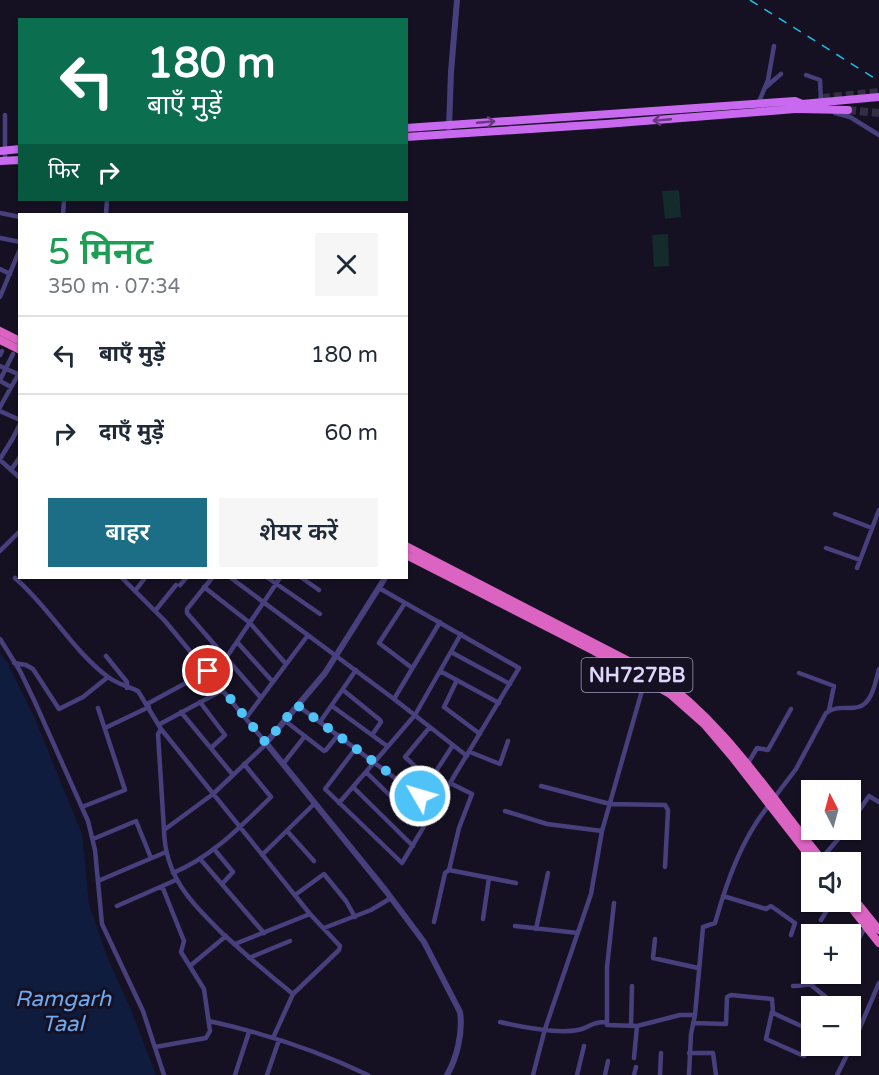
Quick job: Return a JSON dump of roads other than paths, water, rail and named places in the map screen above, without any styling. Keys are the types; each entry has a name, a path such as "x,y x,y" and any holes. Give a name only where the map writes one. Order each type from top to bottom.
{"highway":[{"path":"0,331 18,340"},
{"path":"0,340 16,352"},
{"name":"NH727BB","path":"408,547 654,674 696,706 747,765 771,801 813,852"},
{"name":"NH727BB","path":"408,556 594,651 670,694 704,724 801,834"},
{"path":"861,908 879,930"},
{"path":"854,912 879,943"}],"main road":[{"path":"408,137 606,124 879,97"},
{"path":"822,102 848,110"},
{"path":"408,128 758,104 799,105"},
{"path":"2,150 18,149"},
{"path":"2,161 18,160"}],"street":[{"path":"449,134 457,0"},
{"path":"758,104 774,46"},
{"path":"764,89 781,74"},
{"path":"806,75 820,80 822,102 879,135"},
{"path":"2,161 5,115"},
{"path":"0,213 18,217"},
{"path":"0,238 18,242"},
{"path":"0,297 18,254"},
{"path":"0,269 10,274"},
{"path":"11,387 0,380 16,352"},
{"path":"0,366 18,375"},
{"path":"18,376 0,409 18,421"},
{"path":"18,426 1,457 18,476"},
{"path":"11,470 18,460"},
{"path":"857,568 879,510"},
{"path":"835,514 872,528"},
{"path":"0,551 18,533"},
{"path":"826,548 860,560"},
{"path":"15,578 108,677 127,688 138,691 160,726 213,794 340,949 293,994 276,1039 267,1075"},
{"path":"123,579 208,671 391,898 433,957 460,1012 461,1030 452,1066 447,1075"},
{"path":"135,591 144,579"},
{"path":"155,611 185,579"},
{"path":"211,579 187,609 187,613 261,698"},
{"path":"232,579 453,745 469,754 500,764 508,741"},
{"path":"269,579 320,614"},
{"path":"226,658 279,579"},
{"path":"304,579 320,590"},
{"path":"164,830 213,794 266,743 325,673 384,579"},
{"path":"204,588 250,623 286,664"},
{"path":"356,748 325,788 401,863 469,754 518,666 379,588"},
{"path":"405,603 379,643 412,668"},
{"path":"394,699 440,622"},
{"path":"339,803 415,715 461,634"},
{"path":"246,718 308,635"},
{"path":"0,639 34,700 78,796 93,839 102,924 143,1011 164,1075"},
{"path":"237,642 273,682"},
{"path":"451,652 510,684"},
{"path":"105,656 127,682 127,688"},
{"path":"14,663 27,665 33,669 58,710 82,697 108,677"},
{"path":"829,710 841,707 860,707 865,704 873,690 879,669"},
{"path":"320,722 356,670"},
{"path":"440,670 499,703"},
{"path":"105,728 208,671"},
{"path":"689,1075 689,1053 703,927 715,923 747,835 795,769 829,710 834,686 799,673"},
{"path":"457,680 444,707 480,734"},
{"path":"533,1075 545,1029 591,894 602,831 645,680"},
{"path":"160,726 223,690"},
{"path":"343,690 381,720 372,735"},
{"path":"200,702 225,735 211,748"},
{"path":"297,705 435,808"},
{"path":"332,706 387,746"},
{"path":"81,805 125,790 98,708"},
{"path":"747,765 757,748 768,750 791,709"},
{"path":"182,712 233,775"},
{"path":"284,720 325,751 339,735"},
{"path":"160,726 166,852 176,880 189,901 249,958 293,994"},
{"path":"430,727 405,757 430,780"},
{"path":"283,764 305,736"},
{"path":"420,796 453,745"},
{"path":"173,873 201,860 271,797 244,764"},
{"path":"366,772 412,818"},
{"path":"434,922 445,873 449,870 459,828 472,794 450,783"},
{"path":"541,786 610,804 665,805 668,807 664,867"},
{"path":"353,787 413,846"},
{"path":"861,808 869,796 879,802"},
{"path":"262,855 315,803"},
{"path":"505,811 547,824 602,831"},
{"path":"93,839 136,821 151,858"},
{"path":"287,831 314,861"},
{"path":"828,852 838,840"},
{"path":"214,849 233,872 222,884"},
{"path":"98,881 166,852"},
{"path":"201,860 264,933"},
{"path":"449,870 516,883"},
{"path":"536,929 548,873"},
{"path":"295,895 324,874 355,916"},
{"path":"483,919 489,878"},
{"path":"117,906 176,880"},
{"path":"155,1047 206,1038 209,1035 204,989 181,952 184,941 162,886"},
{"path":"723,897 766,909 771,906 795,923 790,935"},
{"path":"324,928 391,898"},
{"path":"605,1022 608,954 614,903"},
{"path":"821,920 826,912"},
{"path":"235,945 310,914"},
{"path":"515,926 578,933"},
{"path":"861,934 866,926"},
{"path":"190,966 226,936"},
{"path":"655,939 653,958 698,968"},
{"path":"249,958 290,941"},
{"path":"837,1075 879,983"},
{"path":"793,986 811,985 825,996"},
{"path":"632,986 634,1058"},
{"path":"693,1023 726,1024 729,995 772,999 772,1012 766,1039 801,1055"},
{"path":"772,1012 801,1026"},
{"path":"500,1022 545,1029 579,1030 592,1023 605,1022 608,1025 634,1026 680,1015 694,1015"},
{"path":"209,1021 276,1039 338,1060 368,1075"},
{"path":"235,1075 249,1032"},
{"path":"577,1075 584,1046"},
{"path":"660,1075 661,1053"},
{"path":"689,1053 713,1053 716,1075"},
{"path":"605,1075 608,1061"},
{"path":"634,1075 636,1066"},
{"path":"352,1075 354,1068"}],"water":[{"name":"Ramgarh Taal","path":"0,653 8,664 34,717 82,834 89,904 108,959 156,1075 0,1075"}],"tunnel":[{"path":"822,98 879,92"},
{"path":"848,110 879,113"}],"railway":[{"path":"750,0 879,81"}]}
